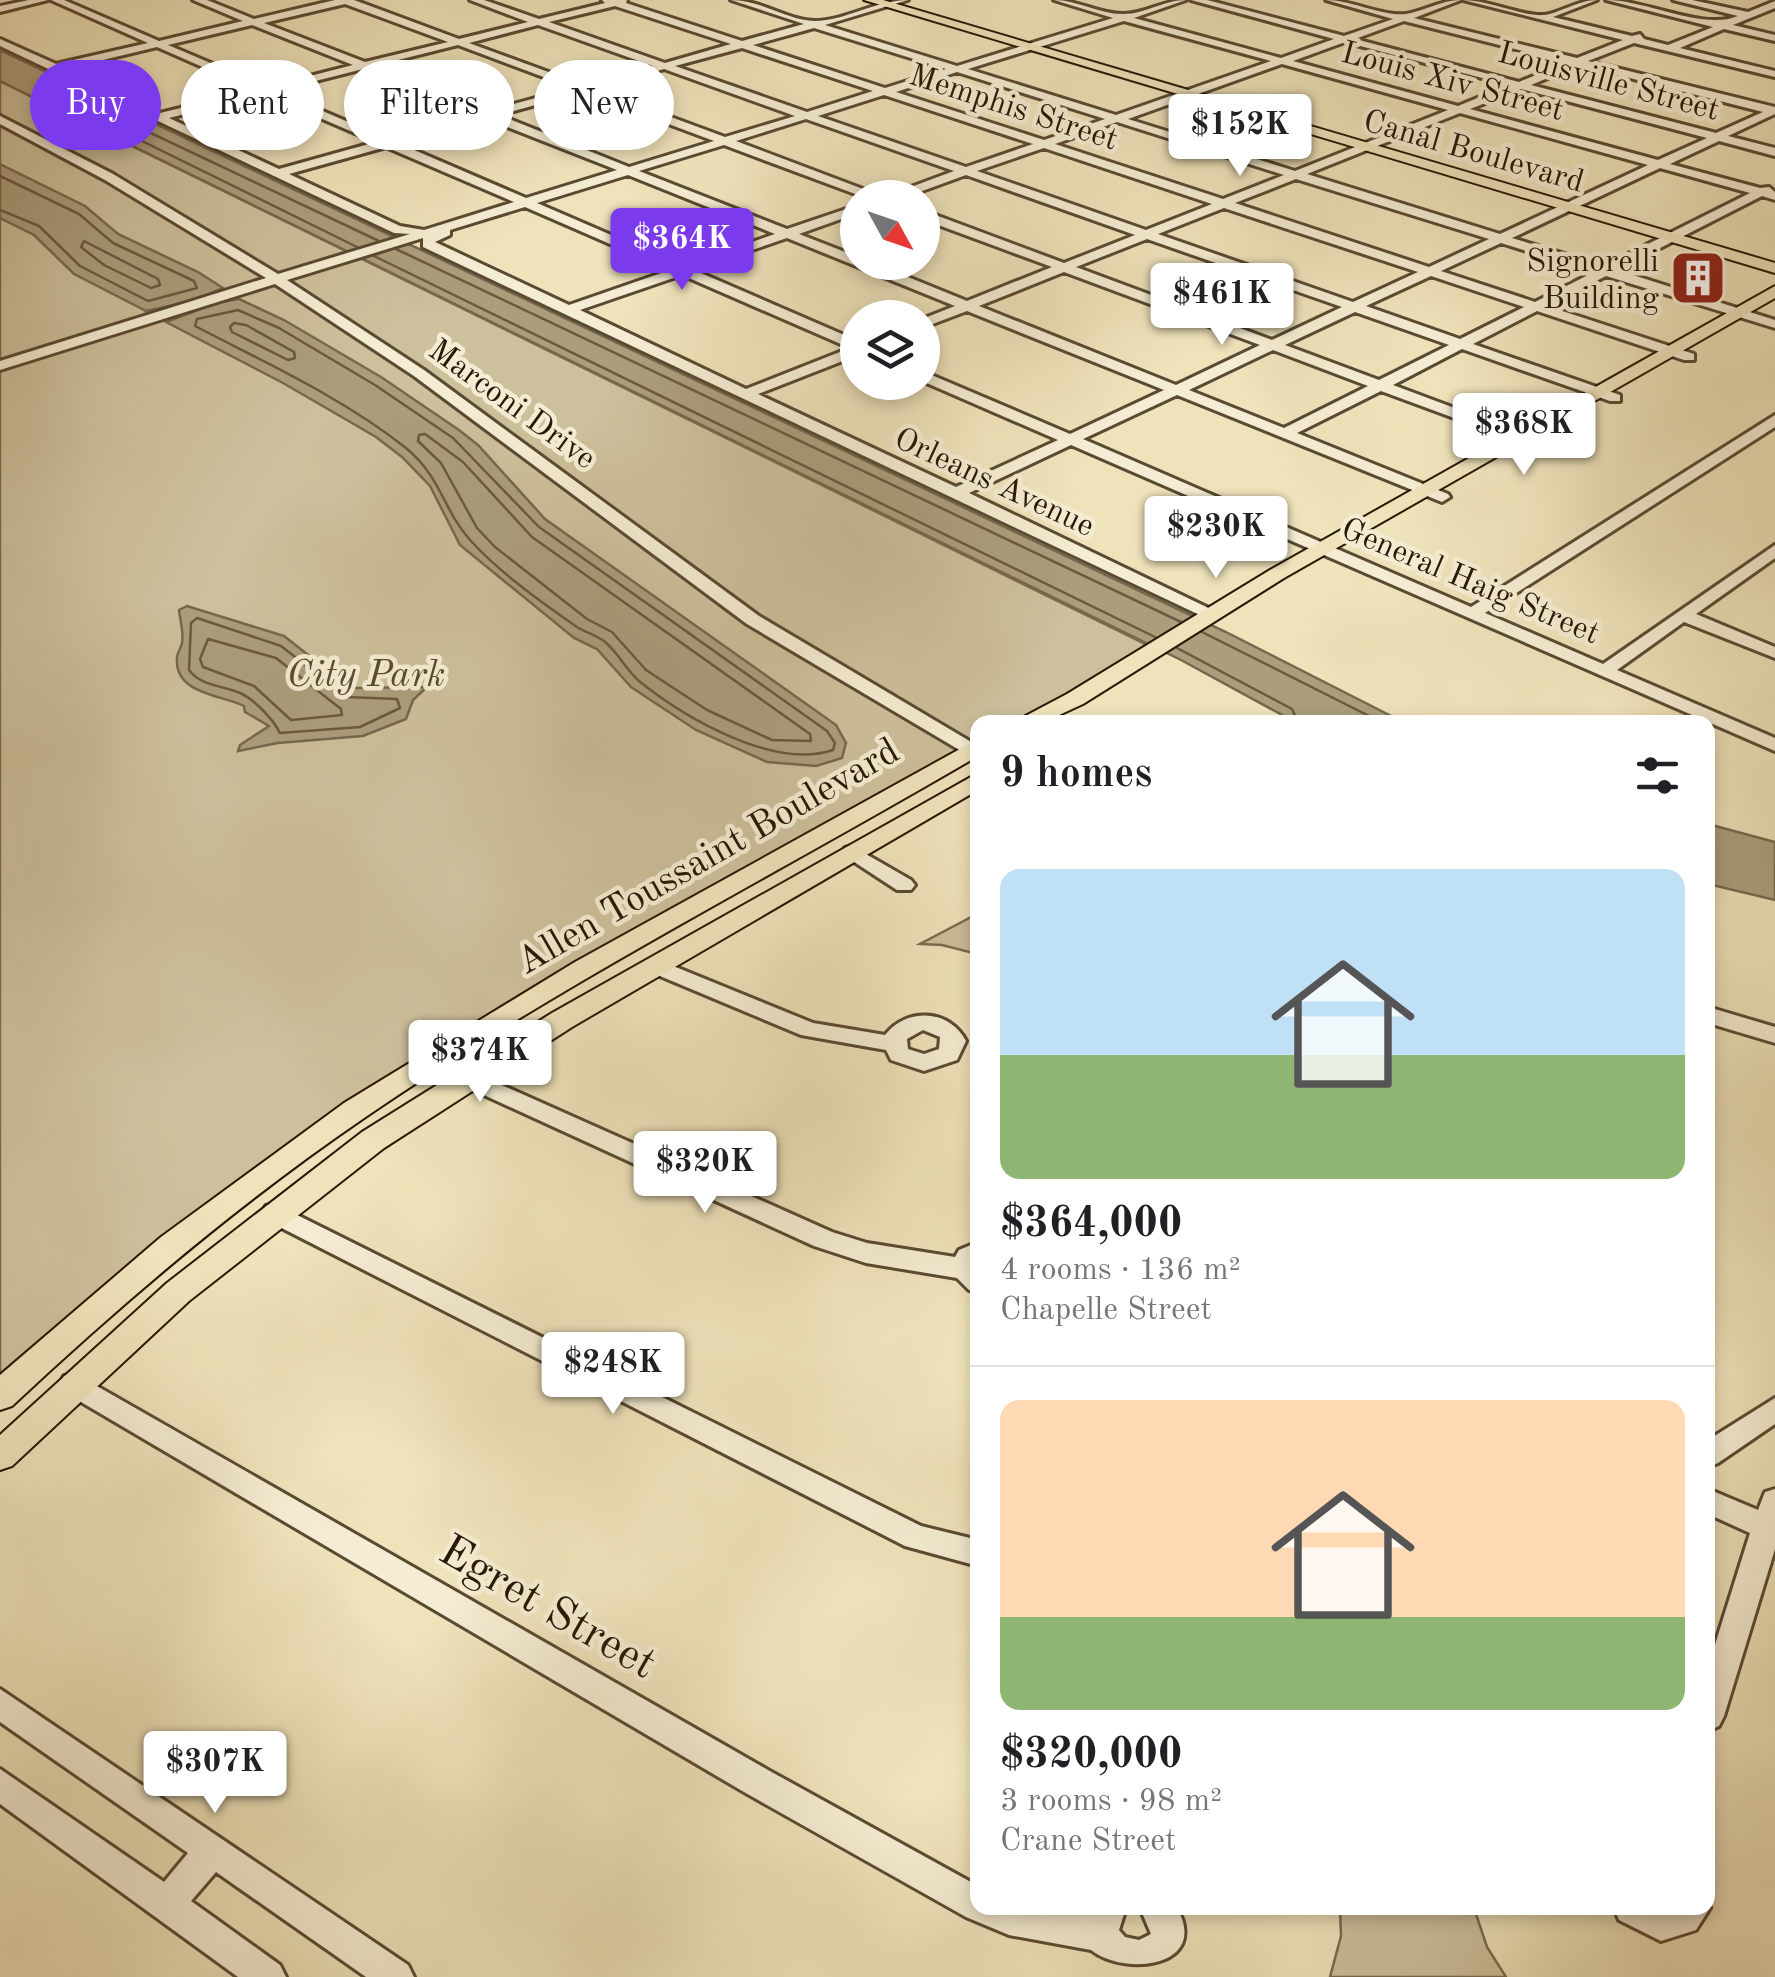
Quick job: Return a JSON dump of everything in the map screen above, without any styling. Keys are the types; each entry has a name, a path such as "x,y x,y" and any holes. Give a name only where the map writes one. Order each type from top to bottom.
{"main road":[{"name":"Canal Boulevard","path":"870,0 1775,268"},
{"name":"Canal Boulevard","path":"920,0 1472,161"},
{"name":"Canal Boulevard","path":"1567,188 1617,203"},
{"path":"1670,218 1721,233"},
{"path":"1757,318 1775,291"},
{"path":"1073,715 1214,618 1713,335 1775,307"},
{"path":"1041,715 1155,657"},
{"name":"Allen Toussaint Boulevard","path":"0,1396 138,1272 257,1178 356,1109 527,1002 970,753"},
{"name":"Allen Toussaint Boulevard","path":"0,1456 178,1292 274,1213 373,1140 557,1023 970,785"},
{"path":"887,799 916,815"},
{"path":"527,1002 557,1023"},
{"path":"138,1272 178,1292"}],"street":[{"path":"0,5 19,0"},
{"path":"0,5 43,0"},
{"path":"56,0 194,60"},
{"path":"198,0 372,60"},
{"path":"220,0 350,60"},
{"path":"89,60 347,0 534,70"},
{"path":"474,0 648,60"},
{"path":"736,0 1757,318"},
{"path":"674,63 903,0"},
{"name":"Louis Xiv Street","path":"1059,0 1770,191"},
{"path":"0,366 1181,0"},
{"name":"Louisville Street","path":"1196,0 1775,152"},
{"path":"1331,0 1774,110"},
{"path":"940,180 1456,0"},
{"path":"1468,0 1636,38"},
{"path":"1486,0 1775,72"},
{"path":"1551,16 1592,0"},
{"path":"1611,0 1775,38"},
{"path":"1678,0 1775,21"},
{"path":"386,60 616,1"},
{"name":"Memphis Street","path":"616,1 1680,354"},
{"path":"1672,47 1775,4"},
{"path":"940,317 1636,38"},
{"path":"0,42 37,60"},
{"path":"674,69 1607,395"},
{"path":"956,493 1774,110"},
{"path":"514,116 634,168 840,246"},
{"path":"161,118 398,230 416,231 523,203"},
{"name":"Marconi Drive","path":"0,119 114,180 277,279 419,373 753,620 970,747"},
{"path":"674,121 840,184"},
{"path":"514,126 634,168"},
{"path":"278,174 362,150"},
{"path":"402,150 840,340"},
{"path":"1292,430 1770,191"},
{"name":"Orleans Avenue","path":"523,203 515,210 440,233 429,239 428,244 1214,618"},
{"path":"568,310 840,215"},
{"path":"940,221 1527,440"},
{"path":"793,231 840,253"},
{"path":"909,280 1440,490"},
{"path":"924,280 974,303"},
{"path":"746,394 840,355"},
{"name":"General Haig Street","path":"940,382 1707,715"},
{"path":"1473,613 1775,420"},
{"path":"1604,670 1775,550"},
{"path":"1755,565 1775,572"},
{"path":"1682,615 1775,653"},
{"name":"General Haig Street","path":"1715,719 1775,745"},
{"path":"852,852 904,884"},
{"path":"656,966 809,1030 894,1044"},
{"path":"1715,1017 1775,1035"},
{"path":"468,1078 823,1239 866,1254 970,1268"},
{"path":"274,1213 914,1537 970,1551"},
{"name":"Egret Street","path":"74,1384 756,1782 970,1900"},
{"path":"1715,1450 1775,1409"},
{"path":"1715,1503 1772,1520 1715,1695"},
{"path":"0,1704 396,1977"},
{"path":"0,1784 268,1977"},
{"path":"166,1904 212,1852"},
{"path":"1001,1915 1106,1921 1120,1960 1130,1964 1151,1962 1166,1946 1169,1935 1162,1915"},
{"path":"1644,1915 1660,1924 1686,1915"}],"green space":[{"name":"City Park","path":"0,81 30,96 30,150 140,150 1145,644 1132,665 1051,712 970,715 970,750 356,1109 0,1396"},
{"path":"970,918 970,952 920,944"},
{"path":"1340,1915 1476,1915 1487,1947 1506,1977 1330,1977 1341,1936"}],"water":[{"path":"0,50 30,64 30,96 0,81"},
{"path":"161,126 181,136 181,150 211,150 1226,632 1389,715 1282,715 1181,660 141,150 161,150"},
{"path":"0,164 85,206 118,234 223,288 192,301 146,311 74,274 34,235 0,218"},
{"path":"239,299 284,320 381,377 459,430 478,445 545,519 836,725 846,743 842,758 816,766 767,762 696,730 631,687 597,649 574,638 460,545 430,486 402,457 376,437 283,383 166,322 216,303"},
{"path":"187,606 284,636 350,688 427,687 413,700 406,719 363,736 278,743 238,751 240,745 269,726 245,712 244,706 201,691 183,679 177,658 182,639 179,610"},
{"path":"1715,826 1775,842 1775,900 1715,886"}],"place":[{"name":"Signorelli Building","path":"1698,278"}]}
